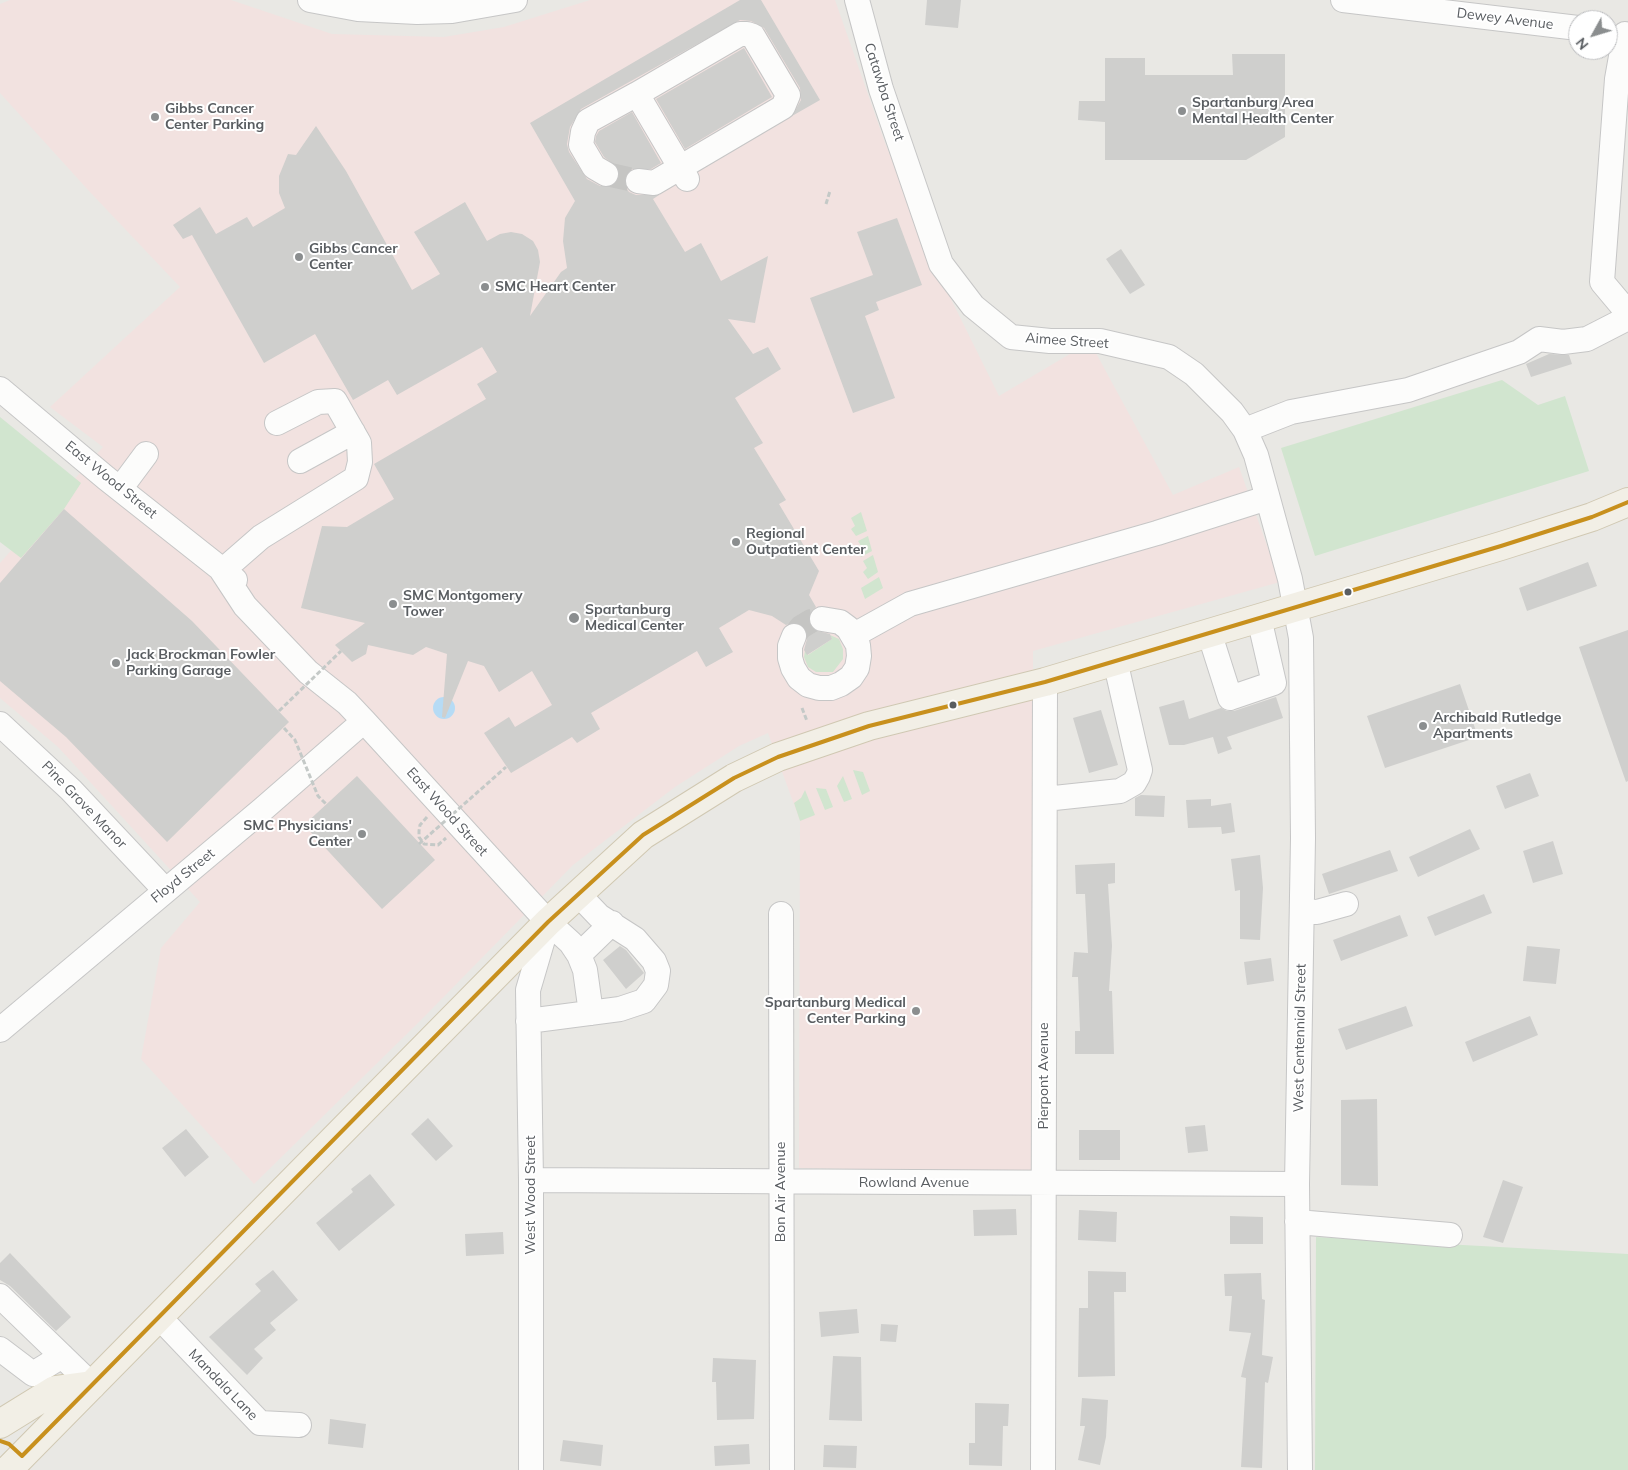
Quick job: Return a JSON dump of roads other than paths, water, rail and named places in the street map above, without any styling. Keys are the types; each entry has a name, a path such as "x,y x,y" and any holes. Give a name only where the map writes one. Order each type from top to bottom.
{"main road":[{"path":"10,1456 92,1385 548,922 643,835 734,778 778,757 870,726 1045,682 1510,543 1592,517 1628,502"},
{"path":"0,1424 55,1390 92,1385"}],"street":[{"path":"310,0 358,9 418,12 452,11 515,0"},
{"name":"Catawba Street","path":"857,0 881,89 914,182"},
{"name":"Dewey Avenue","path":"1343,0 1568,27"},
{"path":"1620,33 1602,282 1628,313"},
{"path":"606,174 594,167 581,145 583,132 588,121 740,34 753,36 788,95 787,102 783,107 684,173 654,183 638,181"},
{"path":"637,94 684,173"},
{"name":"Aimee Street","path":"914,182 941,264 973,306 1010,336 1050,341 1100,341 1169,357 1194,374 1232,412 1245,430 1256,455 1295,607"},
{"path":"1245,430 1291,412 1408,390 1519,352 1539,340 1563,342 1587,339 1628,318"},
{"name":"East Wood Street","path":"0,389 222,571 245,606 308,672 346,703 364,721 548,922 571,943 579,955"},
{"path":"222,571 261,537 356,478 360,462 359,443 335,401 318,402 277,423"},
{"path":"300,461 353,432"},
{"path":"120,489 146,454"},
{"path":"854,635 910,604 1157,533 1267,498"},
{"name":"West Centennial Street","path":"1295,607 1301,638 1302,911 1297,1184 1300,1470"},
{"path":"1259,618 1274,683"},
{"path":"794,636 790,646 790,658 799,678 808,685 819,688 831,688 846,681 856,668 859,656 854,635 840,622 822,619"},
{"path":"1210,632 1230,698 1301,674"},
{"path":"1044,799 1120,792 1134,783 1138,776 1140,770 1115,660"},
{"name":"Pierpont Avenue","path":"1043,1470 1045,682"},
{"name":"Floyd Street","path":"0,1030 263,809 364,721"},
{"name":"Pine Grove Manor","path":"0,724 71,790 165,890"},
{"path":"528,1021 620,1009 644,1001 656,985 658,976 657,966 634,939 599,916 578,894"},
{"path":"1302,911 1316,912 1346,904"},
{"name":"Bon Air Avenue","path":"781,914 782,1470"},
{"name":"West Wood Street","path":"531,1470 529,983 548,922"},
{"path":"592,1013 585,970 579,955 612,923"},
{"name":"Rowland Avenue","path":"531,1180 781,1183 1297,1184"},
{"path":"1297,1222 1450,1235"},
{"path":"0,1296 92,1385"},
{"name":"Mandala Lane","path":"160,1317 260,1423 299,1425"},
{"path":"0,1349 33,1374 62,1356"}],"water":[{"path":"444,697 452,700 455,708 452,716 444,719 436,716 433,708 436,700"}],"tunnel":[{"path":"606,174 638,181"},
{"path":"794,636 801,627 811,621 822,619"}],"place":[{"name":"Spartanburg Area Mental Health Center","path":"1182,111"},
{"name":"Gibbs Cancer Center Parking","path":"155,117"},
{"name":"Gibbs Cancer Center","path":"299,257"},
{"name":"SMC Heart Center","path":"485,287"},
{"name":"Regional Outpatient Center","path":"736,542"},
{"name":"SMC Montgomery Tower","path":"393,604"},
{"name":"Spartanburg Medical Center","path":"574,618"},
{"name":"Jack Brockman Fowler Parking Garage","path":"116,663"},
{"name":"Archibald Rutledge Apartments","path":"1423,726"},
{"name":"SMC Physicians' Center","path":"362,834"},
{"name":"Spartanburg Medical Center Parking","path":"916,1011"}]}
